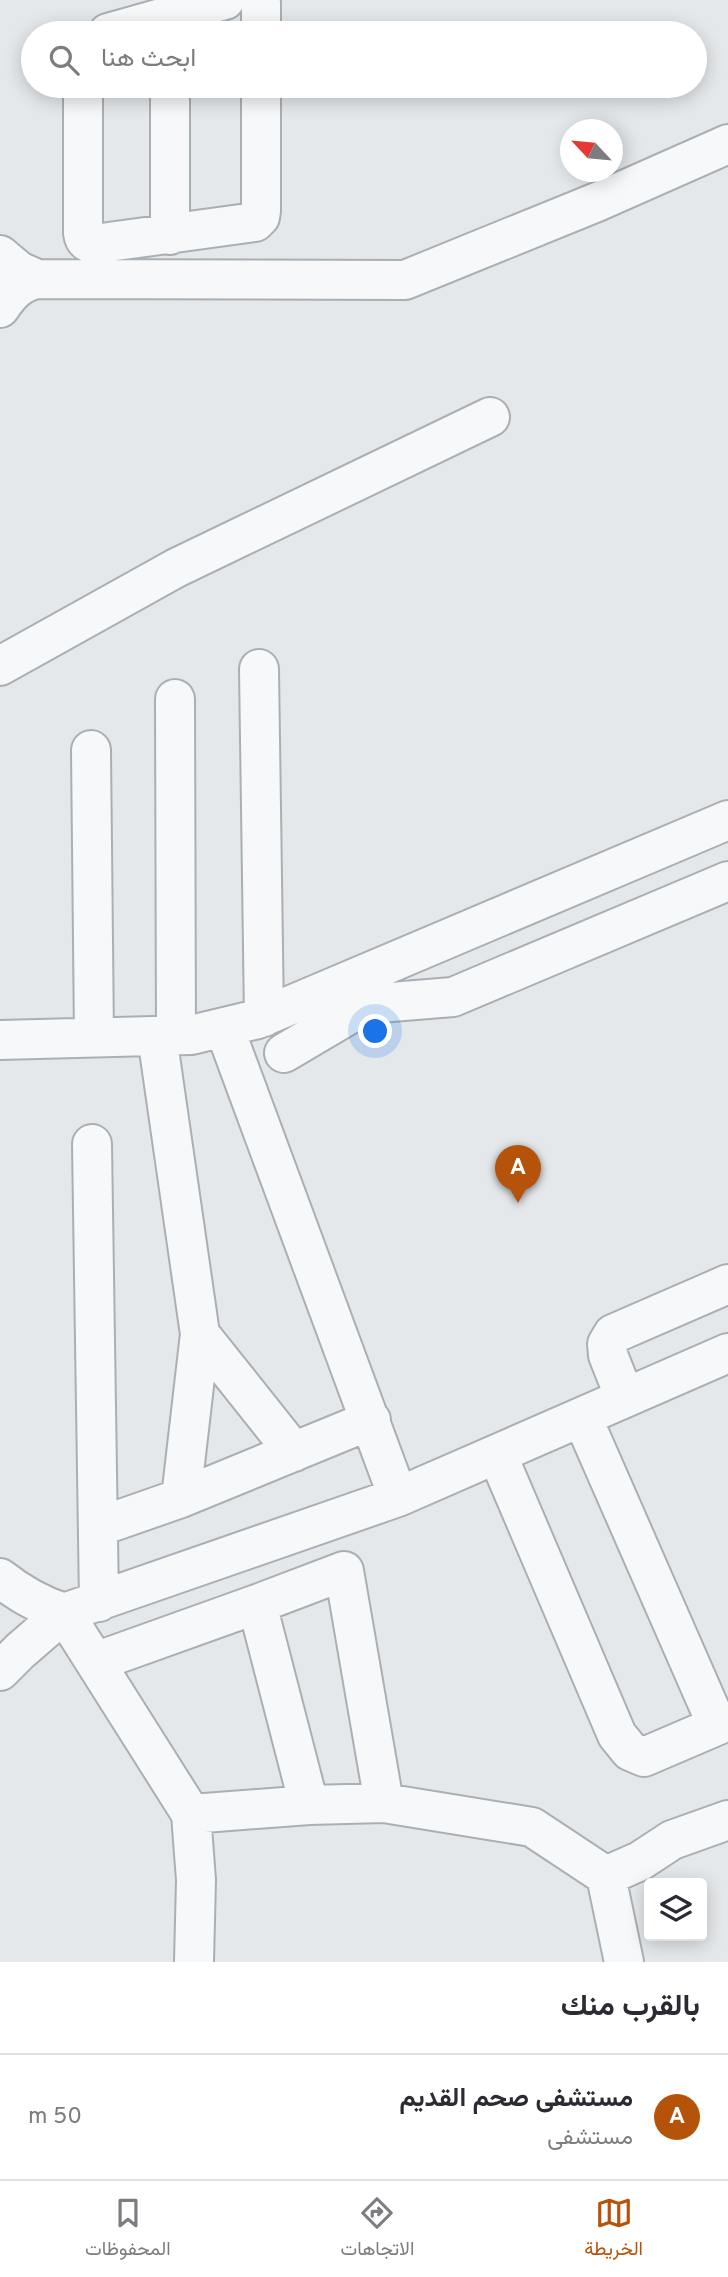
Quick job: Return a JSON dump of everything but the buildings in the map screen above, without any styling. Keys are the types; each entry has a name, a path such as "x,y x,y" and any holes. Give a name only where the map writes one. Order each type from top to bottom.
{"street":[{"path":"179,21 225,0"},
{"path":"259,0 261,21"},
{"path":"83,98 84,239 94,244 249,225 255,222 260,217 261,98"},
{"path":"170,98 170,235"},
{"path":"0,308 16,289 25,282 37,279 405,280 597,202 728,144"},
{"path":"0,255 19,271 37,279"},
{"path":"0,666 176,568 490,417"},
{"path":"259,669 264,1017"},
{"path":"175,699 167,1036 200,1334 181,1498"},
{"path":"92,750 94,1037"},
{"path":"0,1040 191,1035 264,1017 728,820"},
{"path":"284,1053 367,1004 453,997 728,881"},
{"path":"224,1027 398,1497"},
{"path":"92,1144 98,1527 82,1607 95,1662 191,1814 196,1880 194,1962"},
{"path":"625,1398 608,1355 607,1344 612,1334 728,1284"},
{"path":"200,1334 294,1452"},
{"path":"0,1671 20,1651 82,1607 398,1497 728,1353"},
{"path":"496,1454 617,1735 630,1751 644,1757 722,1723 582,1417"},
{"path":"98,1527 181,1498 370,1420"},
{"path":"95,1662 344,1571 384,1803"},
{"path":"0,1578 29,1599 82,1607"},
{"path":"257,1604 309,1805"},
{"path":"191,1814 309,1805 384,1803 531,1827 606,1876 624,1962"},
{"path":"606,1876 640,1861 672,1840 728,1820"}],"place":[{"name":"مستشفى صحم القديم","path":"518,1203"}]}
